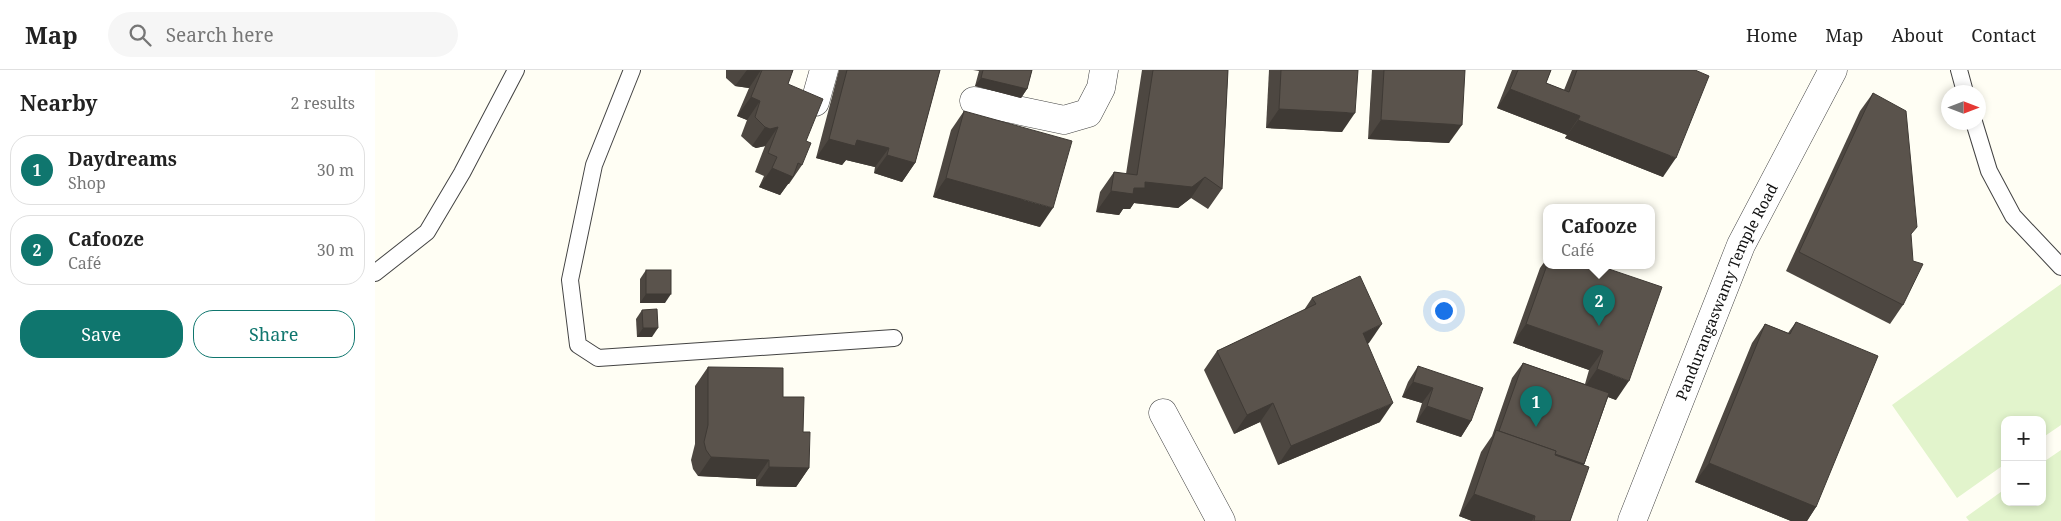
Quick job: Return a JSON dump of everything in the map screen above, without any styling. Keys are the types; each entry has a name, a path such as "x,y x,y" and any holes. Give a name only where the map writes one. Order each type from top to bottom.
{"street":[{"path":"815,102 824,70"},
{"path":"973,101 1064,120 1088,113 1101,88 1104,70"},
{"name":"Pandurangaswamy Temple Road","path":"1632,521 1741,245 1833,70"},
{"path":"1163,414 1221,521"}],"lane":[{"path":"375,273 427,232 462,174 516,70"},
{"path":"632,70 594,165 570,280 578,345 597,358 894,338"},
{"path":"1959,70 1963,85"},
{"path":"1976,130 1989,171 2013,216 2061,267"}],"green space":[{"path":"2061,284 2061,425 2046,435 2046,416 2001,416 2001,467 1957,498 1892,405"},
{"path":"2061,450 2061,521 1969,521 1966,517 2001,492 2001,506 2046,506 2046,460"}],"building":[{"path":"762,70 793,70 788,84 823,99 806,141 811,143 802,165 798,163 793,177 772,168 777,157 768,153 778,127 770,129 765,127 755,117 760,101 751,97"},
{"path":"847,70 940,70 915,163 887,155 889,148 857,140 855,146 829,139"},
{"path":"983,70 1032,70 1027,89 981,78"},
{"path":"1153,70 1228,70 1222,189 1205,177 1192,187 1145,182 1145,188 1134,188 1133,194 1111,191 1114,172 1137,175"},
{"path":"1281,70 1358,70 1355,113 1279,109"},
{"path":"1384,70 1465,70 1462,125 1381,120"},
{"path":"1518,70 1551,70 1546,83 1569,92 1577,70 1695,70 1709,76 1676,158 1578,120 1580,116 1510,89"},
{"path":"1873,93 1906,111 1917,227 1911,234 1913,261 1923,264 1903,305 1799,252"},
{"path":"964,111 1072,141 1053,208 946,178"},
{"path":"1546,269 1609,269 1662,287 1629,381 1597,369 1603,351 1526,324"},
{"path":"646,270 671,270 671,294 646,294"},
{"path":"1360,276 1382,324 1363,333 1393,403 1291,446 1273,403 1247,415 1217,351 1316,304 1312,298"},
{"path":"657,309 658,328 643,328 642,310"},
{"path":"1796,322 1878,356 1816,507 1709,463 1765,324 1790,334"},
{"path":"1523,363 1609,393 1584,464 1555,454 1556,451 1499,431"},
{"path":"1418,366 1483,388 1471,421 1427,406 1433,388 1413,382"},
{"path":"708,367 783,368 783,397 804,397 803,432 810,432 809,468 769,467 769,460 711,457 706,450 704,442 708,425"},
{"path":"1496,430 1556,451 1555,455 1589,467 1570,521 1534,521 1535,516 1474,494"}],"place":[{"name":"Cafooze","path":"1599,326"},
{"name":"Daydreams","path":"1536,427"}]}
